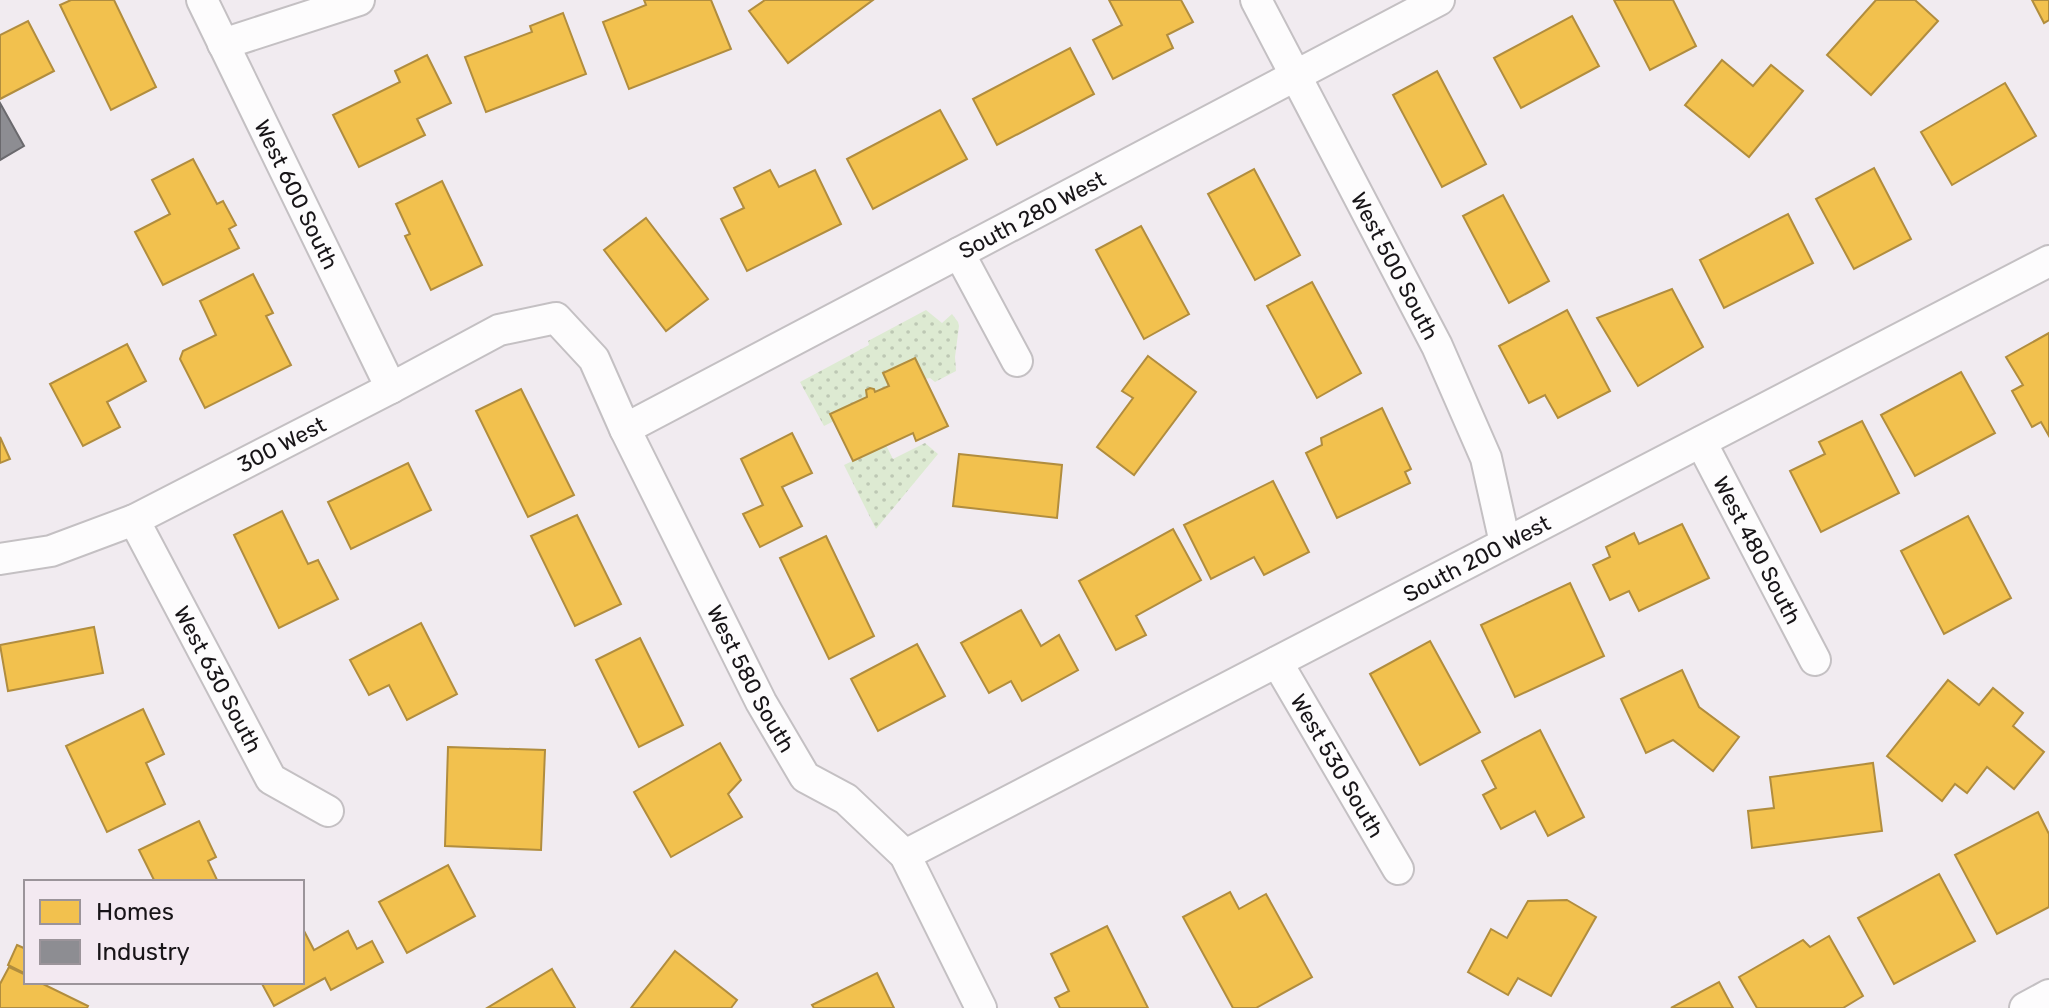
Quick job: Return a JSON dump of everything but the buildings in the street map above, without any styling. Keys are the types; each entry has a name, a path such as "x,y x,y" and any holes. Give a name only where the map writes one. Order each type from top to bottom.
{"street":[{"name":"West 600 South","path":"202,0 391,388"},
{"path":"223,44 359,0"},
{"name":"West 500 South","path":"1256,0 1437,346 1486,458 1505,543"},
{"name":"South 280 West","path":"625,429 1439,0"},
{"path":"959,253 1017,361"},
{"name":"South 200 West","path":"905,855 2049,261"},
{"name":"300 West","path":"0,559 51,551 134,520 499,330 556,318"},
{"name":"West 580 South","path":"556,318 594,359 625,429 761,702 805,777 846,799 905,855 981,1008"},
{"name":"West 480 South","path":"1701,442 1815,660"},
{"name":"West 630 South","path":"134,520 271,779 328,811"},
{"name":"West 530 South","path":"1277,662 1398,869"},
{"path":"2025,1008 2049,995"}],"green space":[{"path":"926,310 942,323 952,314 958,322 956,371 935,382 925,379 915,358 883,373 889,386 875,392 871,388 867,390 867,397 830,414 834,421 824,426 800,382"},
{"path":"925,443 938,454 876,529 844,465 886,445 893,459"}]}
